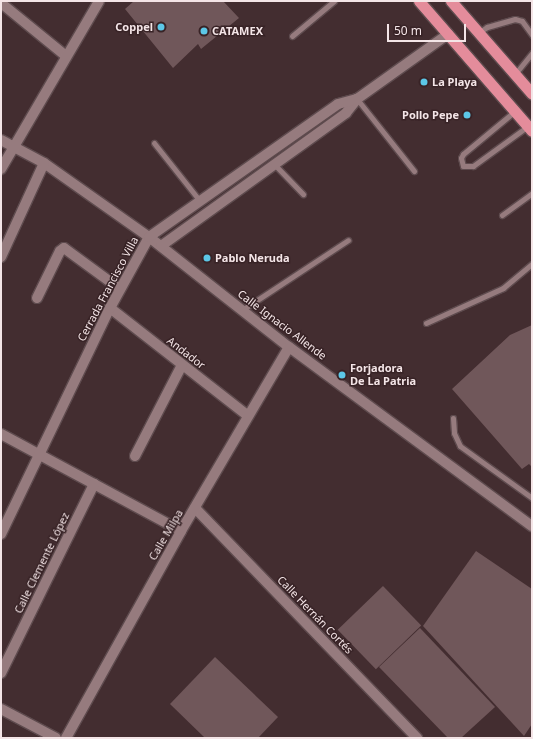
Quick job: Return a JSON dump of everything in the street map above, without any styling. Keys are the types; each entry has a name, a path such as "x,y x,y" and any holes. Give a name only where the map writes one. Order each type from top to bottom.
{"highway":[{"path":"419,1 530,129"},
{"path":"451,1 532,94"}],"street":[{"path":"3,163 14,147 99,1"},
{"path":"1,3 66,56"},
{"name":"Cerrada Francisco Villa","path":"160,246 346,113 357,99 448,34"},
{"name":"Cerrada Francisco Villa","path":"1,534 110,308 149,237 338,104 357,99"},
{"name":"Calle Ignacio Allende","path":"1,140 44,163 149,237 289,347 532,526"},
{"path":"1,257 44,163"},
{"path":"37,298 60,251 64,248 120,289"},
{"name":"Andador","path":"110,308 248,416"},
{"name":"Calle Milpa","path":"66,738 181,531 289,347"},
{"path":"135,456 182,365"},
{"path":"1,434 181,531"},
{"name":"Calle Clemente López","path":"1,673 94,484"},
{"name":"Calle Hernán Cortés","path":"195,508 417,738"},
{"path":"1,710 56,738"}],"lane":[{"path":"292,36 334,1"},
{"path":"478,33 494,24 515,19 522,21 532,35"},
{"path":"514,74 532,53"},
{"path":"357,99 414,171"},
{"path":"515,111 463,154 461,158 463,166 473,166 530,129"},
{"path":"154,143 200,201"},
{"path":"274,164 303,194"},
{"path":"502,215 532,193"},
{"path":"242,310 348,240"},
{"path":"426,323 503,288 532,264"},
{"path":"453,418 454,433 460,446 532,498"}],"building":[{"path":"134,1 223,1 239,18 201,49 198,44 173,68 125,9"},
{"path":"532,325 532,467 529,464 522,469 452,389 510,335"},
{"path":"476,551 532,589 532,724 524,736 423,626"},
{"path":"383,586 421,626 376,669 338,630"},
{"path":"420,628 495,707 461,738 448,738 379,667"},
{"path":"215,657 278,717 258,738 205,738 170,704"}],"place":[{"name":"Coppel","path":"161,27"},
{"name":"CATAMEX","path":"204,31"},
{"name":"La Playa","path":"424,82"},
{"name":"Pollo Pepe","path":"467,115"},
{"name":"Pablo Neruda","path":"207,258"},
{"name":"Forjadora De La Patria","path":"342,375"}]}
